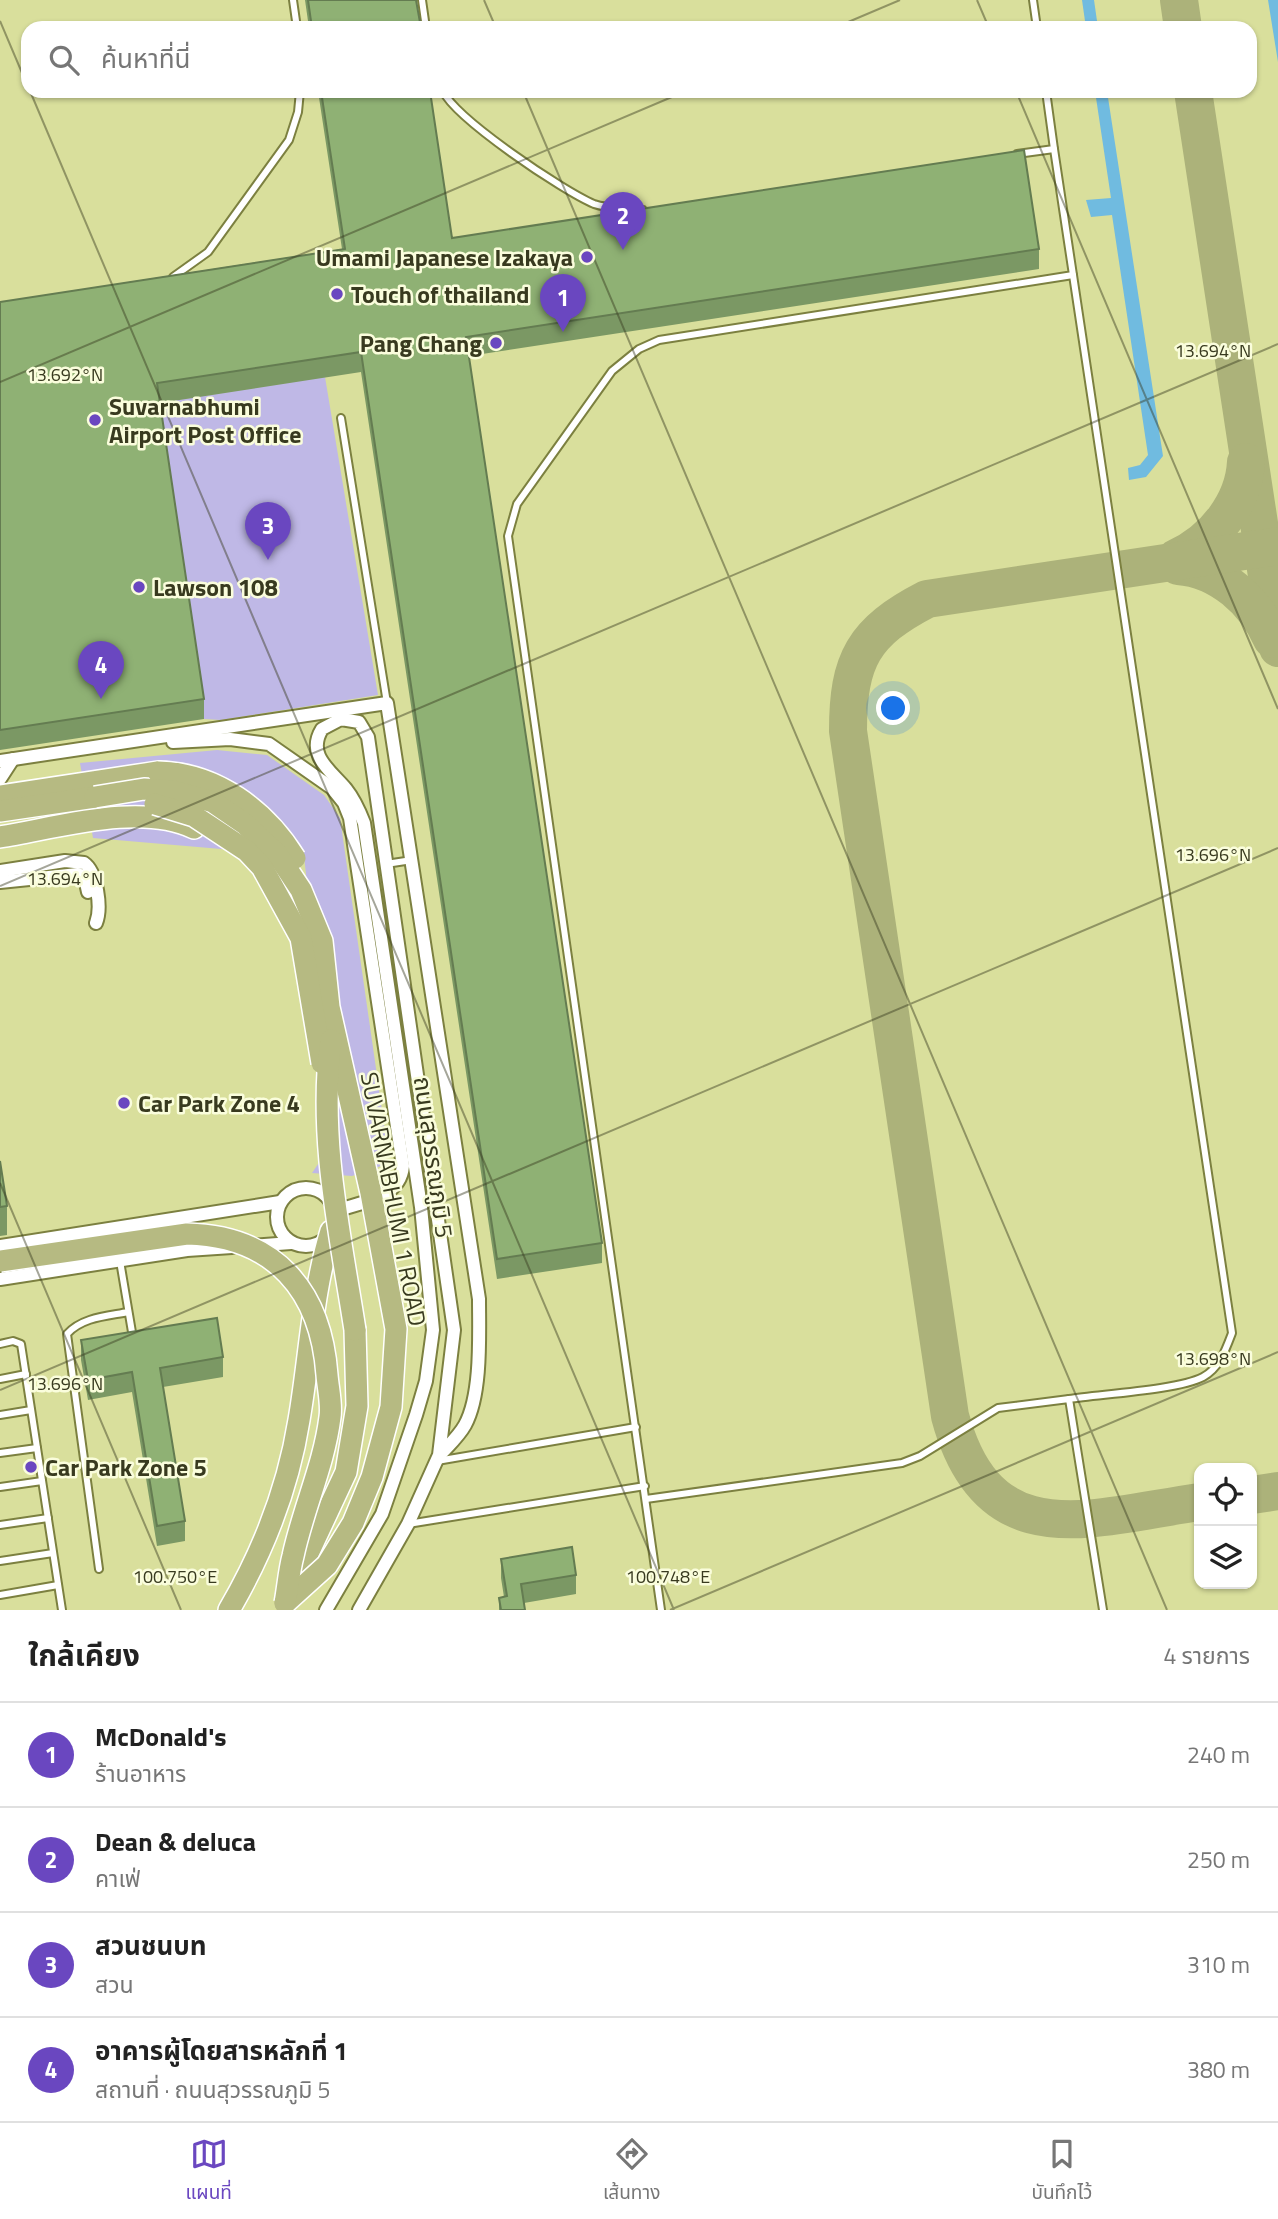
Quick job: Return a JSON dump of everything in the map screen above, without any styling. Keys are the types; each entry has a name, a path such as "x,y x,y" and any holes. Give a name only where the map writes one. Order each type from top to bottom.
{"highway":[{"name":"SUVARNABHUMI 1 ROAD","path":"0,796 158,772 178,772 205,779 257,812 294,856 315,898 332,945 335,1009 325,1086"},
{"name":"SUVARNABHUMI 1 ROAD","path":"0,811 144,789 174,791 214,802 245,824 277,855 301,890 322,941 329,1007"},
{"name":"SUVARNABHUMI 1 ROAD","path":"0,825 136,804 155,804 194,816 247,851 262,867 301,938 325,1086 326,1135 355,1330 357,1406 346,1472 283,1607"},
{"name":"SUVARNABHUMI 1 ROAD","path":"0,837 139,816 178,820 234,846 272,876 290,901 307,936 329,1007 372,1193 396,1329 391,1408 372,1477 353,1523 327,1565 283,1607"},
{"path":"229,1610 275,1518 294,1447 317,1282 333,1221"},
{"path":"0,1261 187,1234 205,1234 254,1249 272,1258 297,1280 313,1307 325,1343 330,1415 292,1556 283,1607"}],"street":[{"name":"ถนนสุวรรณภูมิ 5","path":"127,742 387,703 479,1299 477,1368 465,1426 438,1458 408,1524 359,1610"},
{"name":"ถนนสุวรรณภูมิ 5","path":"326,1610 382,1514 426,1381 433,1330 421,1207 364,823 347,790 317,756 315,746 321,729 358,707"},
{"name":"ถนนสุวรรณภูมิ 5","path":"324,712 359,722 368,737 454,1330 438,1458"},
{"name":"ถนนสุวรรณภูมิ 5","path":"0,1279 207,1249 291,1242 300,1246 318,1243 333,1221 387,1194 398,1184 403,1166 353,827 344,803 320,779 265,742 230,739 127,742"},
{"path":"0,779 7,760 127,742"},
{"path":"0,871 65,861 84,863 93,874 99,915 96,923 85,878 78,874 65,873 0,882"},
{"path":"291,1242 279,1229 276,1211 286,1194 305,1187 324,1194 333,1221"},
{"path":"0,1246 209,1220 279,1202"}],"lane":[{"path":"293,0 297,21"},
{"path":"422,0 425,21"},
{"path":"1033,0 1036,21"},
{"path":"167,280 208,252 289,140 298,113 299,98"},
{"path":"446,98 476,126 566,189 597,205 649,211"},
{"path":"646,1499 902,1463 920,1456 998,1408 1179,1384 1204,1377 1222,1359 1232,1333 1047,98"},
{"path":"1014,155 1054,149"},
{"path":"661,1610 511,574 508,536 517,504 612,371 639,349 659,340 1073,275"},
{"path":"341,418 387,703"},
{"path":"386,864 412,860"},
{"path":"207,1249 214,1238 209,1220"},
{"path":"63,1237 67,1269"},
{"path":"120,1261 133,1341"},
{"path":"99,1569 67,1334 74,1326 86,1321 128,1312"},
{"path":"0,1343 13,1341 21,1344 62,1610"},
{"path":"0,1378 26,1374"},
{"path":"1069,1399 1103,1610"},
{"path":"0,1415 31,1410"},
{"path":"438,1458 636,1427"},
{"path":"0,1453 37,1448"},
{"path":"0,1487 42,1481"},
{"path":"408,1524 645,1486"},
{"path":"0,1525 48,1518"},
{"path":"0,1561 53,1553"},
{"path":"0,1595 58,1585"}],"shaded area":[{"path":"325,377 378,695 221,720 204,719 157,403"},
{"path":"217,750 267,755 324,795 340,818 388,1152 381,1166 352,1176 312,1173 335,1139 304,856 93,838 80,763"}],"water":[{"path":"1082,0 1094,0 1097,21 1085,21"},
{"path":"1268,0 1278,0 1278,62"},
{"path":"1096,98 1108,98 1163,456 1146,477 1129,480 1128,468 1140,465 1148,455 1112,215 1091,217 1086,200 1111,198"}],"building":[{"path":"308,0 416,0 420,21 311,21"},
{"path":"322,98 431,98 452,238 1024,150 1039,249 466,337 602,1243 497,1259 361,352 157,383 204,699 0,730 0,302 345,249"},
{"path":"0,1161 7,1206 0,1207"},
{"path":"217,1318 223,1357 160,1368 185,1521 157,1526 132,1372 88,1380 81,1340"},
{"path":"572,1547 576,1575 521,1584 525,1610 501,1610 499,1598 507,1596 501,1559"}],"taxiway":[{"path":"1179,0 1182,21"},
{"path":"1194,98 1278,648"},
{"path":"1176,558 1203,542 1224,519 1240,492 1246,462"},
{"path":"1194,1503 1082,1519 1048,1518 1016,1509 989,1491 967,1461 950,1416 848,731 849,706 856,667 874,637 905,611 927,599 1278,546"},
{"path":"1178,566 1208,573 1234,589 1256,612 1272,639"},
{"path":"1257,1494 1278,1491"}],"place":[{"name":"Dean & deluca","path":"623,250"},
{"name":"Umami Japanese Izakaya","path":"587,257"},
{"name":"Touch of thailand","path":"337,294"},
{"name":"McDonald's","path":"563,332"},
{"name":"Pang Chang","path":"496,343"},
{"name":"Suvarnabhumi Airport Post Office","path":"95,420"},
{"name":"สวนชนบท","path":"268,560"},
{"name":"Lawson 108","path":"139,587"},
{"name":"อาคารผู้โดยสารหลักที่ 1","path":"101,699"},
{"name":"Car Park Zone 4","path":"124,1103"},
{"name":"Car Park Zone 5","path":"31,1467"}]}
